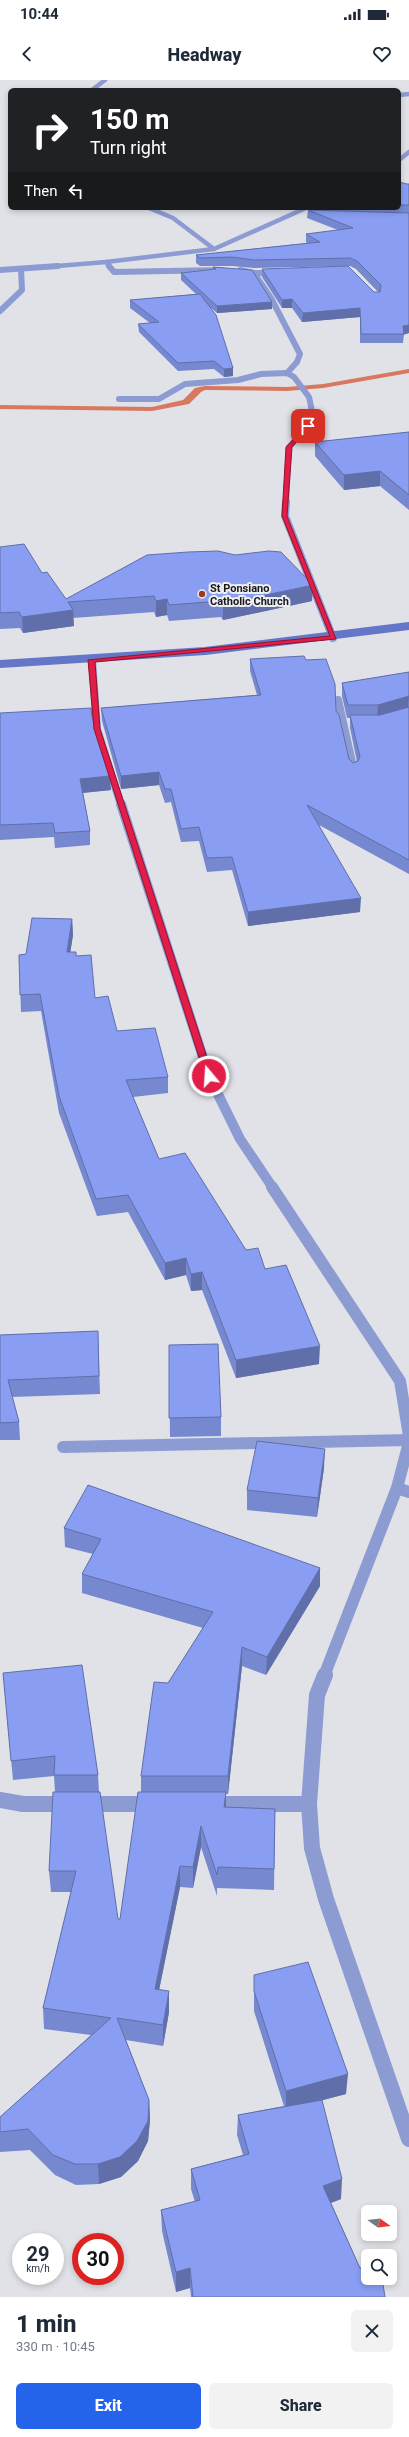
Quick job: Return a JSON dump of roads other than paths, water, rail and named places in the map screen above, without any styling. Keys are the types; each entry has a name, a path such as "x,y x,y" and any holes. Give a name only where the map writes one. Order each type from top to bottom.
{"main road":[{"path":"0,664 92,660 333,638 409,626"}],"street":[{"path":"95,88 105,80"},
{"path":"401,158 409,152"},
{"path":"154,210 173,218 214,249"},
{"path":"0,270 106,262 214,249 302,210"},
{"path":"293,214 308,215"},
{"path":"106,262 114,272 224,270"},
{"path":"0,311 22,290 21,269"},
{"path":"232,270 254,273 285,272"},
{"path":"254,273 271,298 300,354 297,362 287,373"},
{"path":"119,399 159,399 185,384 238,380 261,374 287,373 300,384 309,397 312,416 308,426 289,447 285,516 333,638"},
{"path":"92,660 97,729 209,1076 240,1139 400,1381 409,1436"},
{"path":"338,700 354,771"},
{"path":"342,723 353,724"},
{"path":"63,1447 409,1441 403,1490 317,1695 309,1804 312,1848 326,1899 409,2140"},
{"path":"0,1800 23,1804 166,1804"},
{"path":"197,1804 309,1804"}],"waterway":[{"path":"0,407 152,409 186,402 198,390 205,388 287,389 323,386 409,371"}],"place":[{"name":"St Ponsiano Catholic Church","path":"202,594"}]}
